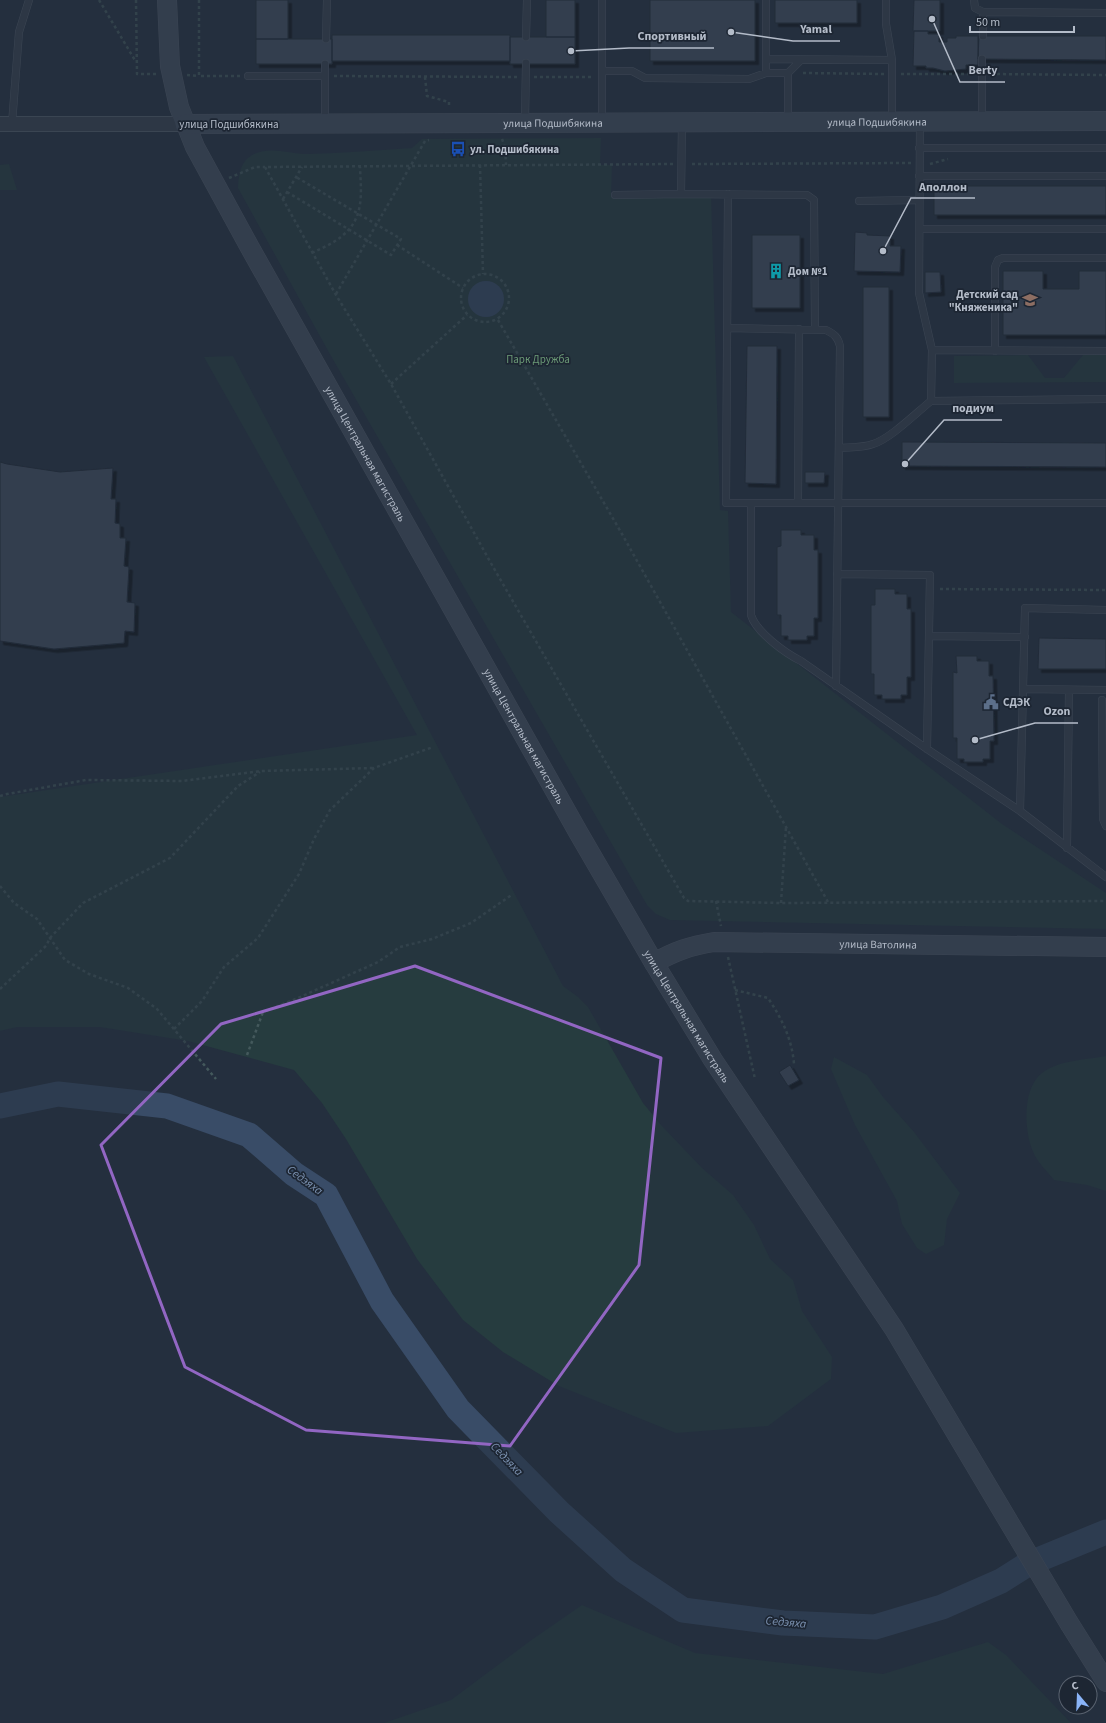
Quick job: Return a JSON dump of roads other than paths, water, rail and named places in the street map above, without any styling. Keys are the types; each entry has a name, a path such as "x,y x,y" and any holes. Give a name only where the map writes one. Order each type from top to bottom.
{"main road":[{"name":"улица Центральная магистраль","path":"168,0 168,43 171,74 179,106 195,147 215,184 578,832 654,963 713,1060 894,1329 1069,1623 1106,1682"},
{"name":"улица Подшибякина","path":"185,124 1106,121"},
{"name":"улица Ватолина","path":"654,963 674,952 693,945 725,942 1106,947"}],"street":[{"name":"улица Подшибякина","path":"6,124 185,124"}],"lane":[{"path":"6,124 19,32 29,0"},
{"path":"326,0 326,39"},
{"path":"526,37 527,0"},
{"path":"602,0 602,123"},
{"path":"766,0 766,73"},
{"path":"886,0 886,24 892,60 892,122"},
{"path":"974,0 975,8 983,12 1106,13"},
{"path":"982,36 983,12"},
{"path":"766,59 892,60"},
{"path":"982,59 982,121"},
{"path":"602,74 632,71 645,78 749,79 766,73 788,73 801,60"},
{"path":"324,124 326,64"},
{"path":"525,123 526,64"},
{"path":"788,73 788,122"},
{"path":"248,76 325,76"},
{"path":"920,122 919,293 932,350 931,401"},
{"path":"681,194 682,123"},
{"path":"920,148 1106,148"},
{"path":"919,176 1106,176"},
{"path":"728,194 726,503 1106,503"},
{"path":"615,195 806,195 814,200 815,329"},
{"path":"859,201 919,200"},
{"path":"920,229 1106,229"},
{"path":"995,351 994,267 998,260 1003,258 1106,258"},
{"path":"728,328 826,330 836,337 840,346 836,686"},
{"path":"798,503 799,329"},
{"path":"932,350 1106,351"},
{"path":"839,448 860,447 883,440 931,401 1106,399"},
{"path":"751,503 751,615 753,622 758,629 792,657 801,661 927,749 1020,811 1106,877"},
{"path":"837,574 930,575 927,749"},
{"path":"1020,811 1025,608 1106,610"},
{"path":"929,636 1024,637"},
{"path":"1023,689 1106,690"},
{"path":"1067,848 1069,690"},
{"path":"1102,700 1104,819 1106,826"}],"water":[{"path":"486,281 499,286 504,299 499,312 486,317 473,312 468,299 473,286"}],"waterway":[{"name":"Седэяха","path":"0,1106 58,1094 167,1106 249,1135 294,1174 326,1195 382,1301 458,1409 559,1512 623,1570 683,1610 783,1623 875,1627 942,1607 1001,1581 1028,1564 1106,1532"}],"place":[{"name":"Berty","path":"932,19"},
{"name":"Yamal","path":"731,32"},
{"name":"Спортивный","path":"571,51"},
{"name":"ул. Подшибякина","path":"458,149"},
{"name":"Аполлон","path":"883,251"},
{"name":"Дом №1","path":"776,271"},
{"name":"Детский сад \"Княженика\"","path":"1030,300"},
{"name":"подиум","path":"905,464"},
{"name":"СДЭК","path":"991,702"},
{"name":"Ozon","path":"975,740"}],"park label":[{"name":"Парк Дружба","path":"538,359"}]}
